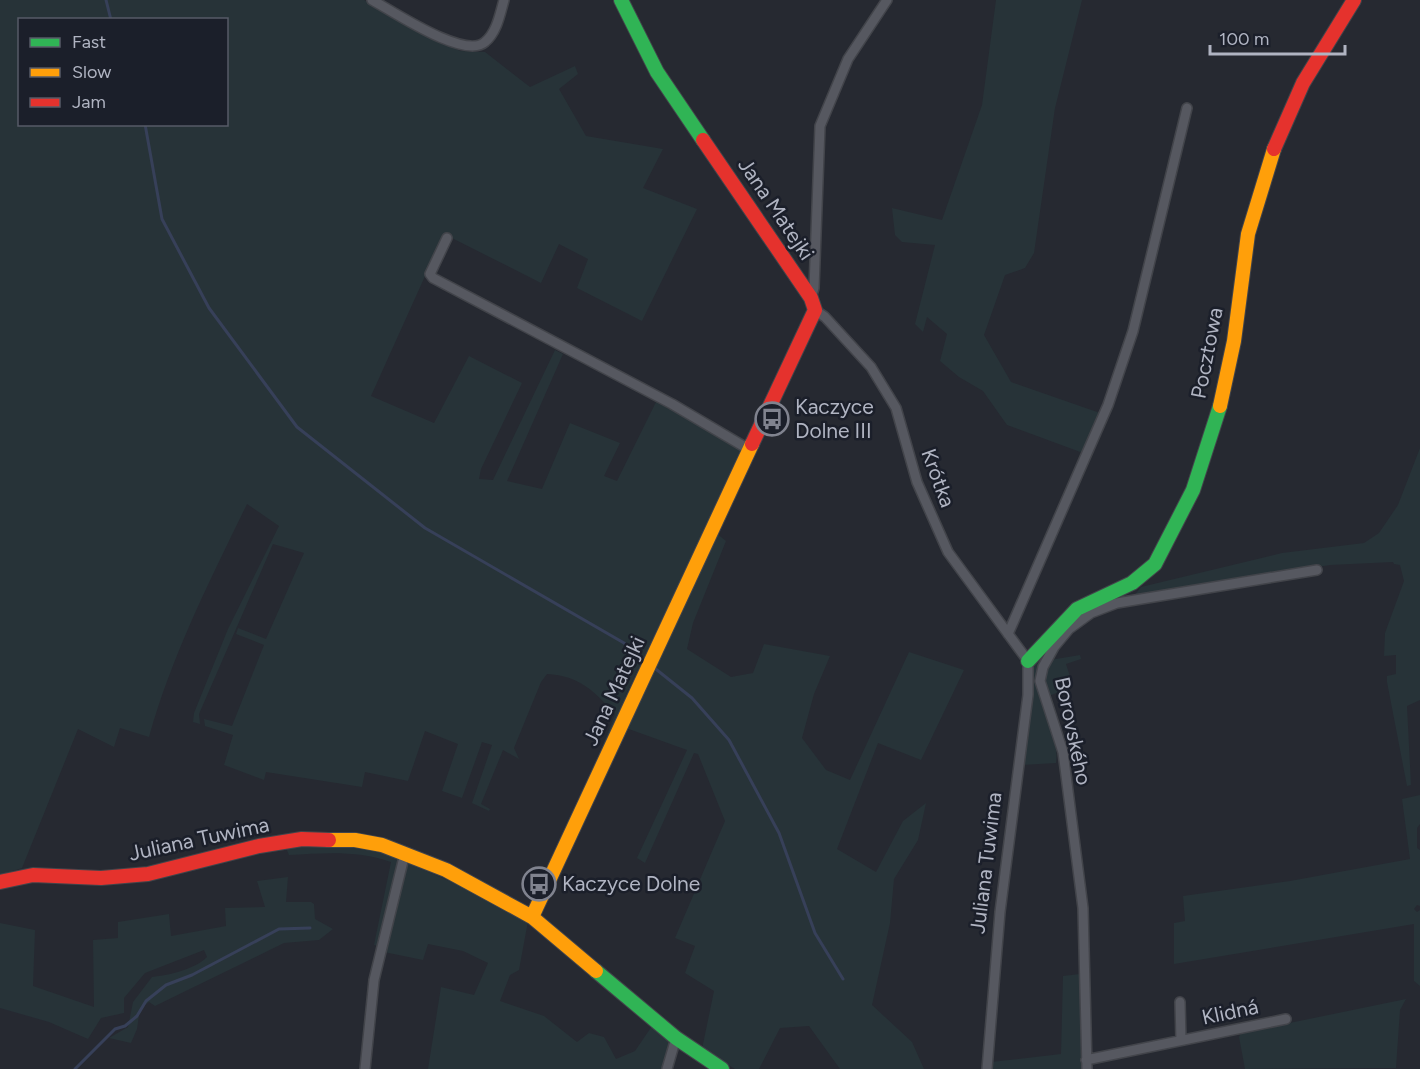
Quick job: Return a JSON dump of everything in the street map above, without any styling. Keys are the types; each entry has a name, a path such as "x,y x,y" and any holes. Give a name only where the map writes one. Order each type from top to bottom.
{"street":[{"path":"372,0 457,46 475,48 485,43 494,31 504,0"},
{"name":"Jana Matejki","path":"532,917 750,450 813,304 657,72 621,0"},
{"path":"813,304 820,126 848,60 887,0"},
{"name":"Pocztowa","path":"1028,662 1051,634 1083,604 1138,582 1148,574 1164,547 1201,471 1231,356 1247,237 1262,180 1301,85 1328,38 1354,0"},
{"path":"1008,634 1108,405 1133,331 1187,108"},
{"path":"447,238 430,274 433,278 672,404 750,450"},
{"name":"Krótka","path":"813,304 872,367 896,408 917,482 948,552 1028,662"},
{"name":"Borovského","path":"1086,1064 1083,908 1063,752 1040,681 1043,667 1068,629 1091,614 1118,603 1317,570"},
{"name":"Juliana Tuwima","path":"987,1069 1000,912 1028,695 1028,662"},
{"name":"Juliana Tuwima","path":"0,882 33,875 101,878 148,874 259,846 302,839 356,840 405,852 480,887 532,917 676,1038 722,1069"},
{"path":"365,1069 374,980 405,852"},
{"name":"Klidná","path":"1180,1002 1181,1040"},
{"name":"Klidná","path":"1086,1064 1181,1040 1286,1019"},
{"path":"667,1069 676,1038"}],"shaded area":[{"path":"0,0 364,0 460,51 485,52 530,87 575,66 578,74 559,89 586,136 663,149 643,188 697,209 642,321 577,288 588,259 559,244 541,283 444,234 371,396 434,423 469,356 522,383 481,469 479,479 493,480 555,350 563,354 507,481 542,489 570,423 620,443 604,476 617,481 656,402 738,446 742,452 625,697 628,700 585,791 615,714 586,686 569,678 547,674 541,682 514,748 519,759 503,750 481,804 490,809 489,811 472,803 492,745 482,742 462,798 442,791 458,744 425,731 408,781 365,772 362,787 266,772 264,780 224,765 233,735 205,726 204,719 232,726 264,645 236,634 238,628 266,639 304,553 273,544 199,714 200,724 193,722 194,713 228,629 279,526 247,504 180,647 149,737 120,728 114,747 78,729 22,868 0,875"},
{"path":"996,0 1082,0 1055,108 1034,253 1025,268 1005,275 984,335 1011,382 1100,413 1083,453 1007,425 983,391 959,377 940,361 947,334 927,317 923,332 915,324 935,245 902,242 895,235 892,208 942,220 982,105"},
{"path":"1420,448 1420,700 1407,706 1411,785 1407,786 1387,682 1387,676 1396,674 1396,655 1384,656 1385,633 1404,581 1400,565 1393,562 1330,565 1134,596 1141,587 1282,553 1364,543 1379,533 1398,505"},
{"path":"716,533 726,541 693,623 687,649 731,677 753,673 764,644 830,656 814,694 802,738 826,770 850,780 909,652 964,670 921,760 878,743 837,849 876,872 903,821 926,803 918,840 894,879 890,923 872,1005 912,1042 924,1069 840,1069 809,1026 780,1028 759,1069 735,1069 702,1049 714,991 685,973 695,946 675,938 725,821 698,754 694,753 645,863 637,858 687,750 626,728"},
{"path":"1123,592 1113,600 1095,608 1077,623 1042,661 1037,682 1041,703 1055,742 1056,763 1022,765 1034,660 1084,608"},
{"path":"1080,655 1081,659 1066,664 1073,686 1049,696 1042,674 1050,660"},
{"path":"1420,795 1417,848 1420,850 1420,906 1417,905 1414,909 1417,912 1420,910 1420,986 1414,981 1414,924 1174,964 1174,923 1185,921 1183,896 1290,881 1410,859 1402,799"},
{"path":"331,845 378,848 400,859 378,946 374,945 391,862 353,854 289,855 286,848"},
{"path":"405,862 473,891 528,921 519,970 510,975 500,1001 544,1016 577,1042 589,1033 604,1037 616,1059 635,1051 652,1026 671,1041 663,1069 428,1069 441,987 474,995 488,963 463,951 428,944 423,960 384,952"},
{"path":"288,877 286,902 311,902 314,904 315,919 333,929 319,940 284,943 155,1006 149,1002 140,1009 137,1029 131,1043 109,1038 128,1027 133,1002 152,977 174,973 196,965 207,957 204,950 145,973 124,998 124,1013 101,1018 88,1039 49,1022 0,1008 0,923 35,930 33,986 94,1007 93,940 118,938 118,922 169,914 171,936 226,926 225,908 265,907 257,881"},
{"path":"1080,974 1082,1069 991,1069 991,1062 1061,1054 1063,976"},
{"path":"1406,999 1400,1010 1396,1068 1245,1069 1239,1037 1241,1033"}],"waterway":[{"path":"106,0 110,18"},
{"path":"145,126 162,219 209,308 297,427 425,528 624,643 647,662"},
{"path":"652,666 692,698 729,740 779,833 815,933 843,979"},
{"path":"75,1069 115,1029 125,1026 137,1016 146,1001 166,985 192,975 279,929 310,928"}],"traffic: fast":[{"path":"621,0 657,72 703,140"},
{"path":"1028,661 1077,609 1132,583 1155,564 1193,490 1220,406"},
{"path":"596,971 676,1038 722,1069"}],"traffic: slow":[{"path":"1220,406 1234,341 1248,234 1274,149"},
{"path":"532,917 752,444"},
{"path":"329,840 355,840 382,845 446,870 532,917 596,971"}],"traffic: jam":[{"path":"1274,149 1303,83 1354,0"},
{"path":"703,140 811,298 815,310 752,444"},
{"path":"0,882 33,875 101,878 148,874 259,846 302,839 329,840"}],"place":[{"name":"Kaczyce Dolne III","path":"772,419"},
{"name":"Kaczyce Dolne","path":"539,884"}]}
